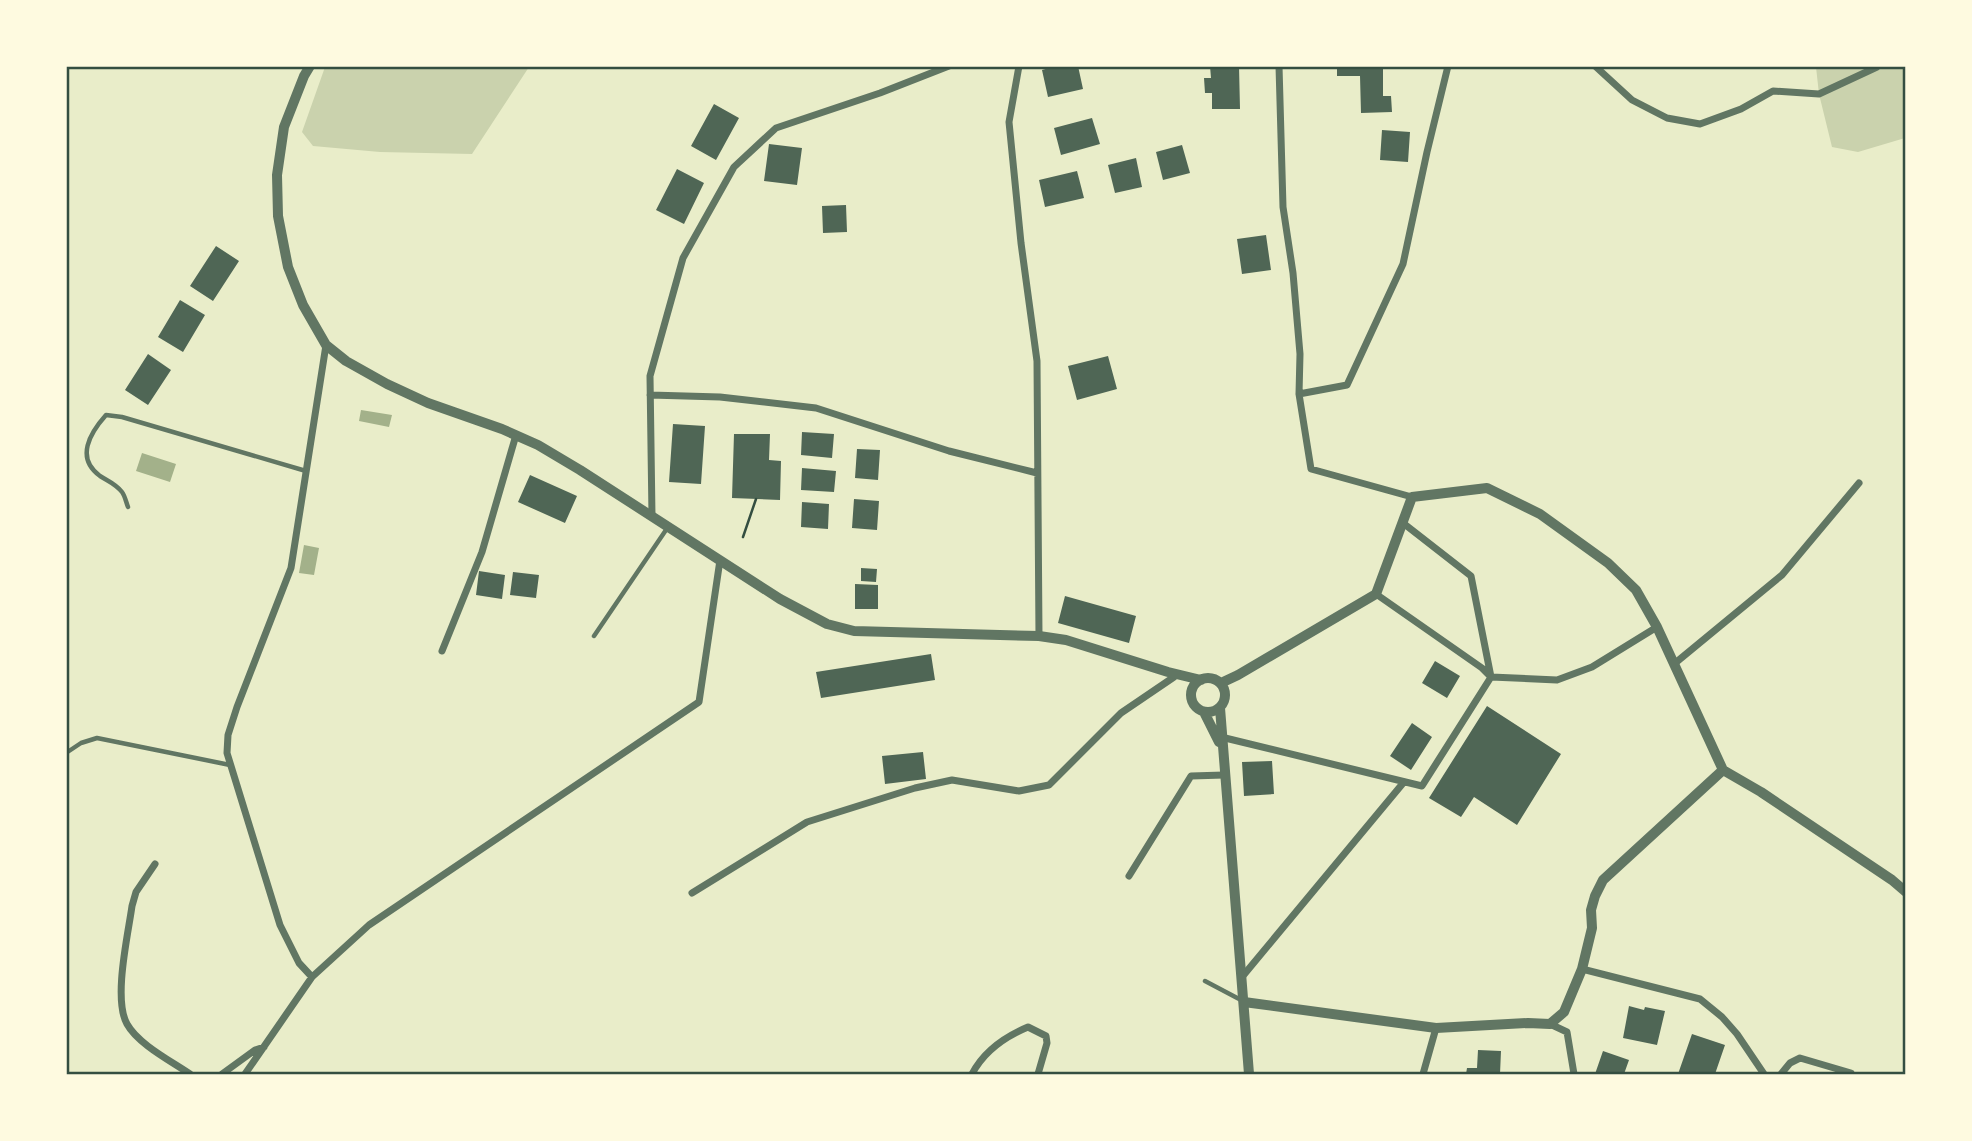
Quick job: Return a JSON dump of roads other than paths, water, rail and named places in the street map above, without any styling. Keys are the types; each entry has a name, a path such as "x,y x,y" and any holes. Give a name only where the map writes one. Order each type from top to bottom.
{"street":[{"path":"310,66 284,127 277,176 278,216 288,267 303,304 326,345 346,361 428,404 465,415 538,445 827,624 854,631 1039,636 1066,640 1171,675 1201,680 1212,678 1221,683 1225,698 1220,708 1214,712 1204,712"},
{"path":"652,516 650,376 683,258 734,167 776,128 880,93 949,66"},
{"path":"1019,66 1009,121 1021,243 1037,361 1039,636"},
{"path":"1279,66 1283,206 1293,273 1300,354 1300,394 1311,468 1412,497 1487,488 1540,514 1608,563 1636,590 1657,627 1723,770 1838,843 1906,892"},
{"path":"1300,394 1347,385 1403,264 1448,66"},
{"path":"1595,66 1632,100 1667,118 1700,124 1741,109 1773,91 1819,94 1877,66"},
{"path":"312,977 299,962 280,925 231,765 228,735 291,568 326,345"},
{"path":"650,395 720,397 816,408 949,451 1037,473"},
{"path":"442,651 482,552 516,435"},
{"path":"1674,664 1782,575 1859,483"},
{"path":"1221,683 1376,594 1412,497"},
{"path":"1171,675 1191,694 1194,705 1204,712 1222,742 1422,786 1491,677 1471,576 1403,523"},
{"path":"245,1074 312,977 369,925 699,702 720,560"},
{"path":"1376,594 1491,677 1557,680 1592,667 1657,627"},
{"path":"692,893 807,822 915,788 952,780 1019,791 1049,785 1121,713 1171,675"},
{"path":"1191,694 1201,680"},
{"path":"1220,708 1249,1074"},
{"path":"1550,1024 1564,1012 1582,969 1592,928 1591,911 1603,880 1723,770"},
{"path":"1129,876 1191,776 1224,775"},
{"path":"1242,977 1404,782"},
{"path":"155,864 136,892 132,906 120,999 127,1023 141,1040 190,1074"},
{"path":"1582,969 1700,999 1737,1034 1764,1074"},
{"path":"1244,1002 1436,1028 1550,1024 1567,1032 1574,1074"},
{"path":"972,1074 992,1047 1011,1034 1028,1027 1046,1036 1048,1042 1038,1074"},
{"path":"1423,1074 1436,1028"},
{"path":"222,1074 264,1047"},
{"path":"1781,1074 1790,1063 1800,1058 1851,1073"}],"lane":[{"path":"128,507 116,485 98,475 88,464 86,446 106,415 122,417 306,471"},
{"path":"594,636 668,527"},
{"path":"66,753 81,743 97,738 231,765"},
{"path":"1205,981 1244,1002"}]}
